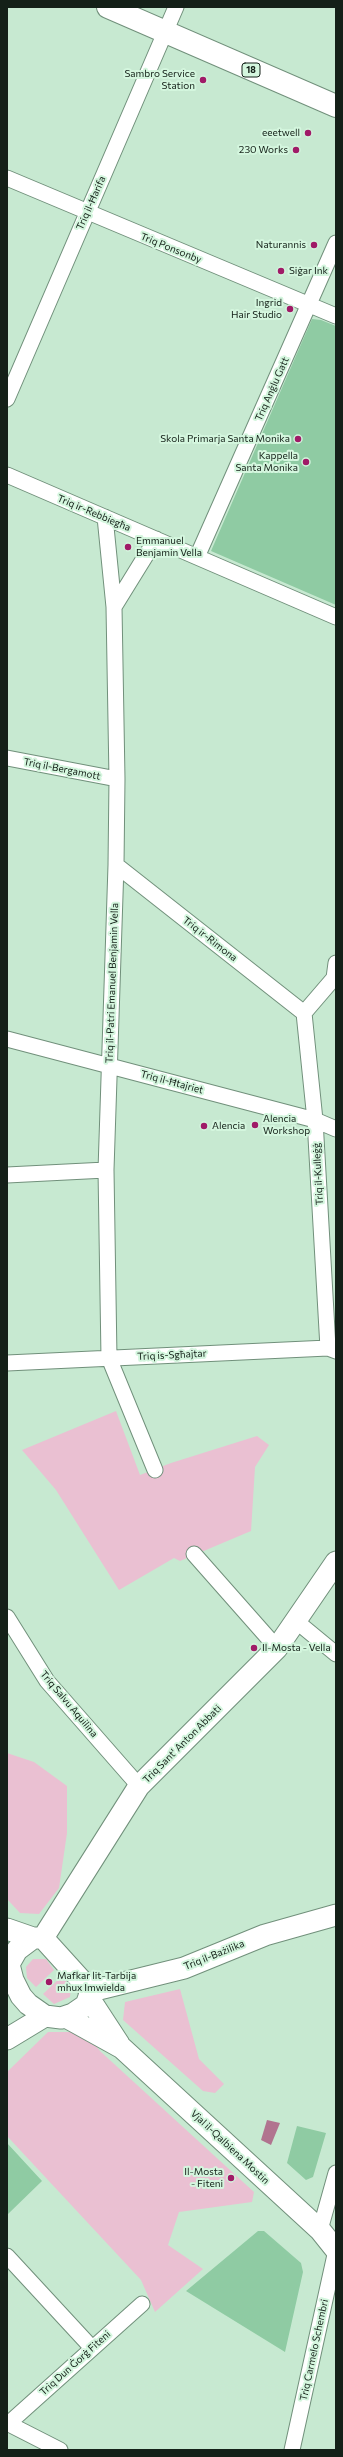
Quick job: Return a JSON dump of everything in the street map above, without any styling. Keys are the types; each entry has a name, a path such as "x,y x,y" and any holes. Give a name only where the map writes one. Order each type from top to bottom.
{"main road":[{"name":"18","path":"108,7 166,34 336,106"}],"street":[{"name":"Triq il-Ħarifa","path":"7,399 87,212 166,34 176,7"},
{"name":"Triq Ponsonby","path":"7,178 336,316"},
{"name":"Triq Anġlu Gatt","path":"197,557 336,243"},
{"name":"Triq ir-Rebbiegħa","path":"7,475 336,617"},
{"name":"Triq il-Patri Emanuel Benjamin Vella","path":"106,518 114,607 116,779 116,865 106,1170 109,1358"},
{"path":"114,607 156,539"},
{"name":"Triq il-Bergamott","path":"7,758 116,779"},
{"name":"Triq ir-Rimona","path":"116,865 304,1013"},
{"path":"304,1013 334,978 336,963"},
{"name":"Triq il-Kulleġġ","path":"304,1013 315,1120 332,1350"},
{"name":"Triq il-Ħtajriet","path":"7,1040 315,1120 336,1129"},
{"path":"7,1175 106,1170"},
{"name":"Triq is-Sgħajtar","path":"7,1363 332,1350"},
{"path":"109,1358 155,1470"},
{"path":"194,1554 277,1648"},
{"name":"Triq Sant' Anton Abbati","path":"38,1938 139,1786 277,1648 336,1562"},
{"name":"Triq Salvu Aquilina","path":"7,1617 47,1681 139,1786"},
{"path":"296,1621 336,1654"},
{"name":"Triq il-Bażilika","path":"90,1994 184,1968 265,1935 336,1915"},
{"path":"7,1929 38,1938"},
{"path":"38,1938 17,1950 8,1960 11,1995 28,2004 45,2016 66,2017 86,2005 90,1994"},
{"name":"Vjal il-Qalbiena Mostin","path":"38,1938 90,1994 122,2048"},
{"path":"7,2039 45,2016"},
{"name":"Vjal il-Qalbiena Mostin","path":"66,2017 122,2048 320,2230 336,2250"},
{"path":"320,2230 336,2174"},
{"name":"Triq Carmelo Schembri","path":"292,2450 336,2250"},
{"path":"7,2256 92,2348"},
{"name":"Triq Dun Ġorġ Fiteni","path":"8,2423 142,2304"},
{"path":"8,2423 60,2450"}],"shaded area":[{"path":"116,1411 140,1475 171,1463 257,1436 269,1445 255,1467 251,1531 180,1561 174,1558 119,1590 56,1490 22,1450"},
{"path":"7,1753 34,1762 67,1786 67,1833 59,1888 39,1914 20,1913 7,1899"},
{"path":"33,1959 46,1959 54,1970 36,1987 27,1978 26,1967"},
{"path":"62,1976 71,1987 70,1997 54,2004 43,1994"},
{"path":"180,1989 199,2059 224,2084 215,2093 203,2091 123,2020 125,2002"},
{"path":"48,2032 75,2032 93,2042 100,2051 254,2192 252,2202 179,2212 168,2245 203,2269 155,2312 141,2280 7,2136 7,2072"},
{"path":"267,2120 280,2123 271,2145 261,2140"}],"building":[{"name":"Skola Primarja Santa Monika","path":"312,319 321,320 336,326 336,605 211,551"},
{"path":"297,2126 326,2133 313,2177 306,2180 287,2163"},
{"path":"7,2143 42,2181 7,2215"},
{"path":"258,2231 264,2231 301,2263 303,2272 285,2352 186,2291"}],"place":[{"name":"Sambro Service Station","path":"203,80"},
{"name":"eeetwell","path":"308,133"},
{"name":"230 Works","path":"296,150"},
{"name":"Naturannis","path":"314,245"},
{"name":"Siġar Ink","path":"281,271"},
{"name":"Ingrid Hair Studio","path":"290,309"},
{"name":"Skola Primarja Santa Monika","path":"298,439"},
{"name":"Kappella Santa Monika","path":"306,462"},
{"name":"Emmanuel Benjamin Vella","path":"128,547"},
{"name":"Alencia Workshop","path":"255,1125"},
{"name":"Alencia","path":"204,1126"},
{"name":"Il-Mosta - Vella","path":"254,1648"},
{"name":"Mafkar lit-Tarbija mhux Imwielda","path":"49,1982"},
{"name":"Il-Mosta - Fiteni","path":"231,2178"}]}
